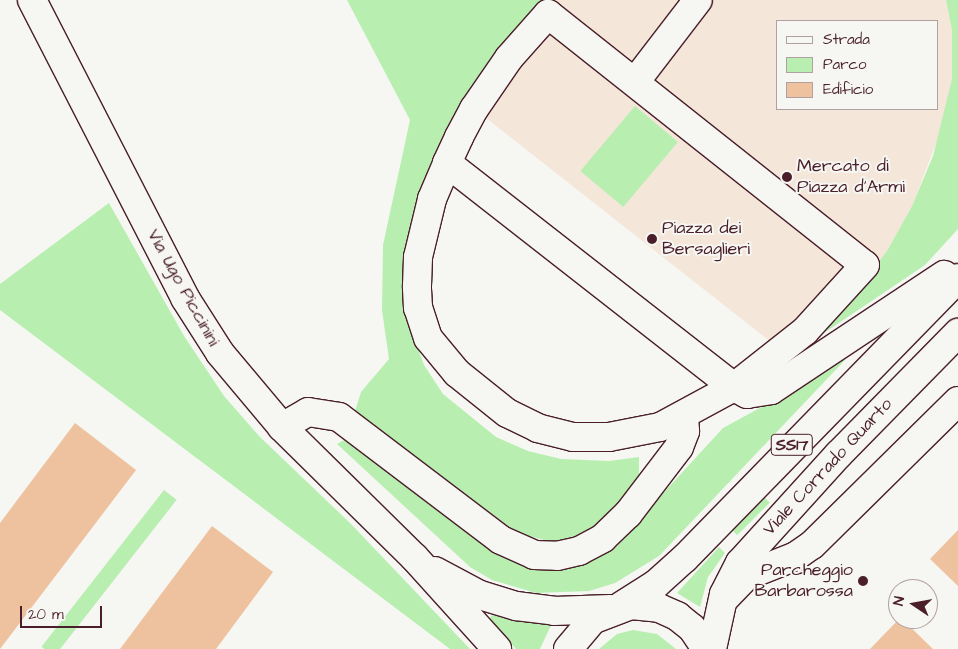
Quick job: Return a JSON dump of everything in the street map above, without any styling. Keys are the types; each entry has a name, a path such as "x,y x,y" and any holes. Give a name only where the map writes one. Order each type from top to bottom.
{"street":[{"name":"Via Ugo Piccinini","path":"32,0 185,298 220,353 282,427 414,557 497,649"},
{"path":"635,82 698,0"},
{"path":"548,14 865,265 824,312 734,387 684,416 660,426 609,436 554,433 507,413 444,359 422,326 417,286 423,227 448,163 489,85 548,14"},
{"path":"448,163 734,387 747,394 771,390 958,266"},
{"name":"SS17","path":"616,608 656,584 685,558 958,278"},
{"name":"Viale Corrado Quarto","path":"712,649 718,614 730,577 764,534 958,333"},
{"name":"Viale Corrado Quarto","path":"718,614 737,582 812,545 958,401"},
{"path":"282,427 308,412 339,417 501,540 534,555 557,556 596,542 628,514 679,446 685,431 684,416"},
{"name":"Via Ugo Piccinini","path":"414,557 449,581 497,601 554,611 650,606 669,611 692,628 706,649"},
{"path":"568,649 584,626 616,608"}],"shaded area":[{"name":"Mercato di Piazza d'Armi","path":"548,0 946,0 952,30 952,79 941,130 912,206 887,251 858,289 790,357 467,103 522,27"}],"green space":[{"path":"347,0 548,0 522,27 457,122 414,338 424,365 443,394 496,437 528,451 561,459 609,461 639,457 639,476 629,495 586,535 556,543 517,533 355,411 361,392 389,359 382,310 383,245 410,120"},
{"path":"946,0 958,0 958,229 925,265 818,337 816,333 858,289 887,251 912,206 933,156 952,79 952,30"},
{"path":"635,106 678,142 623,207 580,171"},
{"path":"109,203 184,336 224,396 260,437 351,524 470,649 450,649 0,310 0,284"},
{"path":"840,355 845,360 659,556 615,583 589,591 536,593 492,580 470,567 337,444 346,439 509,559 634,525 723,428 773,401"},
{"path":"164,490 177,500 60,649 44,649 41,647"},
{"path":"764,497 770,503 737,535 731,530"},
{"path":"719,547 725,553 708,577 700,607 677,593"},
{"path":"492,615 552,623 540,649 516,649 489,619"},
{"path":"633,630 657,634 676,649 599,649 617,634"}],"building":[{"path":"75,423 136,470 0,649 0,523"},
{"path":"212,526 273,572 216,649 120,649"},
{"path":"958,530 958,586 930,559"},
{"path":"889,629 912,629 933,649 870,649"}],"place":[{"name":"Mercato di Piazza d'Armi","path":"787,177"},
{"name":"Piazza dei Bersaglieri","path":"652,239"},
{"name":"Parcheggio Barbarossa","path":"863,581"}]}
